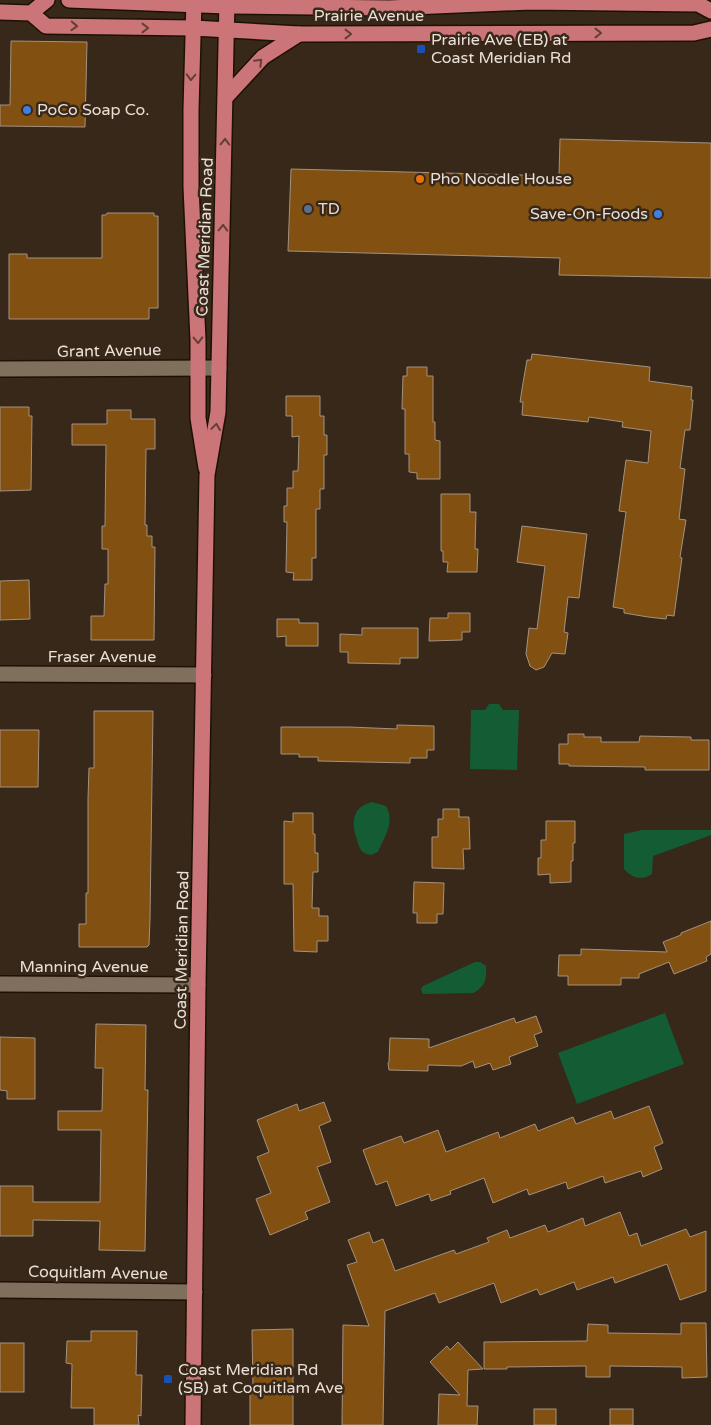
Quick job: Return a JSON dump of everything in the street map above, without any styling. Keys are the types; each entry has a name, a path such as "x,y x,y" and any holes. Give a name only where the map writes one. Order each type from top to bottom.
{"main road":[{"path":"0,12 31,13 46,0"},
{"name":"Prairie Avenue","path":"69,0 389,8 571,1 698,4 711,11"},
{"name":"Coast Meridian Road","path":"194,2 190,144 198,418 207,475"},
{"name":"Coast Meridian Road","path":"193,1425 207,475 218,412 227,3"},
{"name":"Prairie Avenue","path":"31,13 46,26 193,28 299,34 694,33 711,29"},
{"path":"226,97 263,57 299,34"}],"street":[{"name":"Grant Avenue","path":"0,369 219,368"},
{"name":"Fraser Avenue","path":"0,674 204,675"},
{"name":"Manning Avenue","path":"0,984 198,985"},
{"name":"Coquitlam Avenue","path":"0,1290 195,1292"}],"green space":[{"path":"489,704 499,704 503,710 519,710 517,770 470,769 471,710 485,710"},
{"path":"372,802 386,806 390,818 386,835 378,852 371,855 360,849 354,820 357,811 361,807"},
{"path":"642,830 711,830 711,835 653,856 652,874 640,878 630,875 624,869 624,834"},
{"path":"475,962 480,962 486,966 484,982 477,991 473,993 422,993 421,989 423,986"},
{"path":"665,1013 684,1064 577,1104 558,1053"}],"building":[{"path":"11,41 87,42 85,127 0,126 0,105 10,105"},
{"path":"560,139 711,143 711,278 559,275 560,258 288,251 291,169 559,176"},
{"path":"107,213 154,213 154,216 158,216 158,308 149,308 149,319 9,319 9,254 27,254 27,258 102,258 102,215"},
{"path":"532,354 650,367 649,381 692,387 691,400 693,400 690,430 685,430 680,468 685,469 679,519 686,520 674,616 667,615 666,619 648,617 624,613 624,609 613,607 626,512 619,511 626,460 648,463 651,431 622,427 623,422 589,417 588,422 522,415 523,402 520,402 523,383 527,360 531,360"},
{"path":"407,367 427,367 427,376 433,376 433,422 435,422 435,440 440,441 440,479 417,479 417,473 409,472 409,454 405,454 405,409 402,409 403,376 407,376"},
{"path":"286,396 320,396 320,416 324,416 324,435 327,435 327,455 324,455 324,489 320,489 320,509 316,509 316,558 312,558 312,580 293,580 294,573 286,572 287,522 284,522 284,506 287,506 287,488 293,488 293,471 298,471 299,436 292,437 292,416 286,416"},
{"path":"0,407 29,407 29,416 32,416 31,490 0,491"},
{"path":"107,410 131,410 131,419 155,419 155,449 146,449 145,525 147,525 147,536 152,536 152,547 155,547 154,640 91,640 91,616 104,616 105,584 108,584 108,549 102,549 102,526 105,526 106,445 72,445 72,424 107,424"},
{"path":"441,494 470,494 470,512 476,512 475,549 478,549 477,572 447,572 448,562 443,562 443,551 441,551"},
{"path":"522,526 587,534 579,598 568,597 564,632 568,633 565,654 552,653 544,667 536,670 530,666 526,654 529,628 537,629 545,566 517,562"},
{"path":"29,580 30,619 0,620 0,581"},
{"path":"448,613 470,613 470,632 462,632 462,640 429,641 430,618 448,618"},
{"path":"277,619 299,619 299,623 318,623 318,646 286,646 286,636 277,637"},
{"path":"362,628 418,628 418,658 400,658 400,664 348,663 348,652 340,652 340,634 362,635"},
{"path":"94,711 153,711 150,919 149,945 147,947 79,947 79,924 86,924 86,893 88,893 89,768 94,768"},
{"path":"397,725 434,726 434,750 427,750 427,758 410,758 410,763 318,761 318,757 299,757 299,754 281,754 281,727 397,729"},
{"path":"0,730 39,730 38,787 0,787"},
{"path":"568,734 584,734 584,737 601,737 601,742 639,742 640,736 691,737 691,740 709,740 709,770 645,770 645,767 569,766 569,764 559,764 559,744 568,744"},
{"path":"443,809 459,809 459,817 469,817 470,849 463,849 464,869 432,868 432,837 438,837 438,819 443,819"},
{"path":"293,813 313,813 313,834 315,834 315,853 318,853 318,872 313,872 312,908 319,908 319,916 328,916 328,941 317,941 317,952 294,951 293,884 284,884 284,821 293,822"},
{"path":"546,821 575,821 571,882 550,883 550,874 538,875 538,858 541,858 541,840 546,840"},
{"path":"414,882 444,883 443,914 437,914 437,923 417,923 417,913 413,913"},
{"path":"711,921 711,954 706,957 707,961 674,974 669,962 639,974 639,978 621,978 621,985 568,985 568,976 558,976 559,955 581,955 581,949 667,952 663,942"},
{"path":"536,1016 542,1032 534,1035 538,1046 509,1057 511,1064 493,1070 490,1063 475,1068 473,1061 461,1066 428,1065 428,1071 389,1070 390,1038 429,1039 429,1048 514,1018 516,1023"},
{"path":"96,1024 146,1025 145,1090 148,1090 145,1251 99,1250 100,1221 33,1220 33,1236 0,1236 0,1186 33,1186 33,1202 100,1202 101,1130 58,1130 58,1111 102,1111 103,1068 95,1068"},
{"path":"0,1037 35,1038 35,1099 7,1099 7,1091 0,1090"},
{"path":"324,1102 331,1121 319,1126 331,1162 317,1167 330,1202 305,1212 308,1219 270,1235 256,1199 271,1193 257,1157 269,1152 257,1120 297,1104 299,1111"},
{"path":"649,1106 663,1143 654,1147 662,1169 643,1177 641,1171 605,1183 603,1176 568,1189 566,1182 529,1195 527,1189 493,1203 484,1178 450,1191 451,1194 431,1201 429,1194 396,1206 387,1181 376,1185 363,1150 401,1136 404,1143 438,1130 446,1152 498,1132 500,1138 535,1124 538,1131 573,1117 576,1124 611,1111 614,1119"},
{"path":"620,1212 629,1236 637,1233 641,1246 686,1229 690,1237 706,1231 706,1291 680,1300 667,1264 615,1283 613,1277 577,1290 574,1282 540,1295 537,1289 501,1303 494,1283 439,1303 435,1293 385,1311 383,1425 342,1425 343,1325 369,1326 347,1265 357,1262 348,1240 369,1232 373,1243 383,1239 395,1271 454,1250 456,1254 489,1242 487,1238 507,1230 510,1238 545,1225 548,1232 583,1218 585,1226"},
{"path":"681,1323 706,1323 707,1377 682,1378 682,1367 610,1366 610,1377 586,1377 586,1366 484,1369 484,1342 587,1341 588,1324 608,1325 608,1333 681,1334"},
{"path":"293,1329 293,1425 250,1425 250,1392 253,1392 252,1330"},
{"path":"91,1331 137,1331 136,1375 142,1375 141,1416 138,1415 139,1425 94,1425 94,1408 71,1408 72,1364 66,1363 67,1341 91,1341"},
{"path":"458,1342 483,1369 468,1370 467,1406 478,1406 477,1425 438,1425 439,1394 460,1395 430,1362 447,1346 450,1350"},
{"path":"0,1343 24,1343 24,1392 0,1392"},
{"path":"534,1409 556,1409 556,1425 534,1425"},
{"path":"610,1409 633,1409 633,1425 610,1425"}],"place":[{"name":"Prairie Ave (EB) at Coast Meridian Rd","path":"421,49"},
{"name":"PoCo Soap Co.","path":"27,110"},
{"name":"Pho Noodle House","path":"420,179"},
{"name":"TD","path":"308,209"},
{"name":"Save-On-Foods","path":"658,214"},
{"name":"Coast Meridian Rd (SB) at Coquitlam Ave","path":"168,1379"}]}
